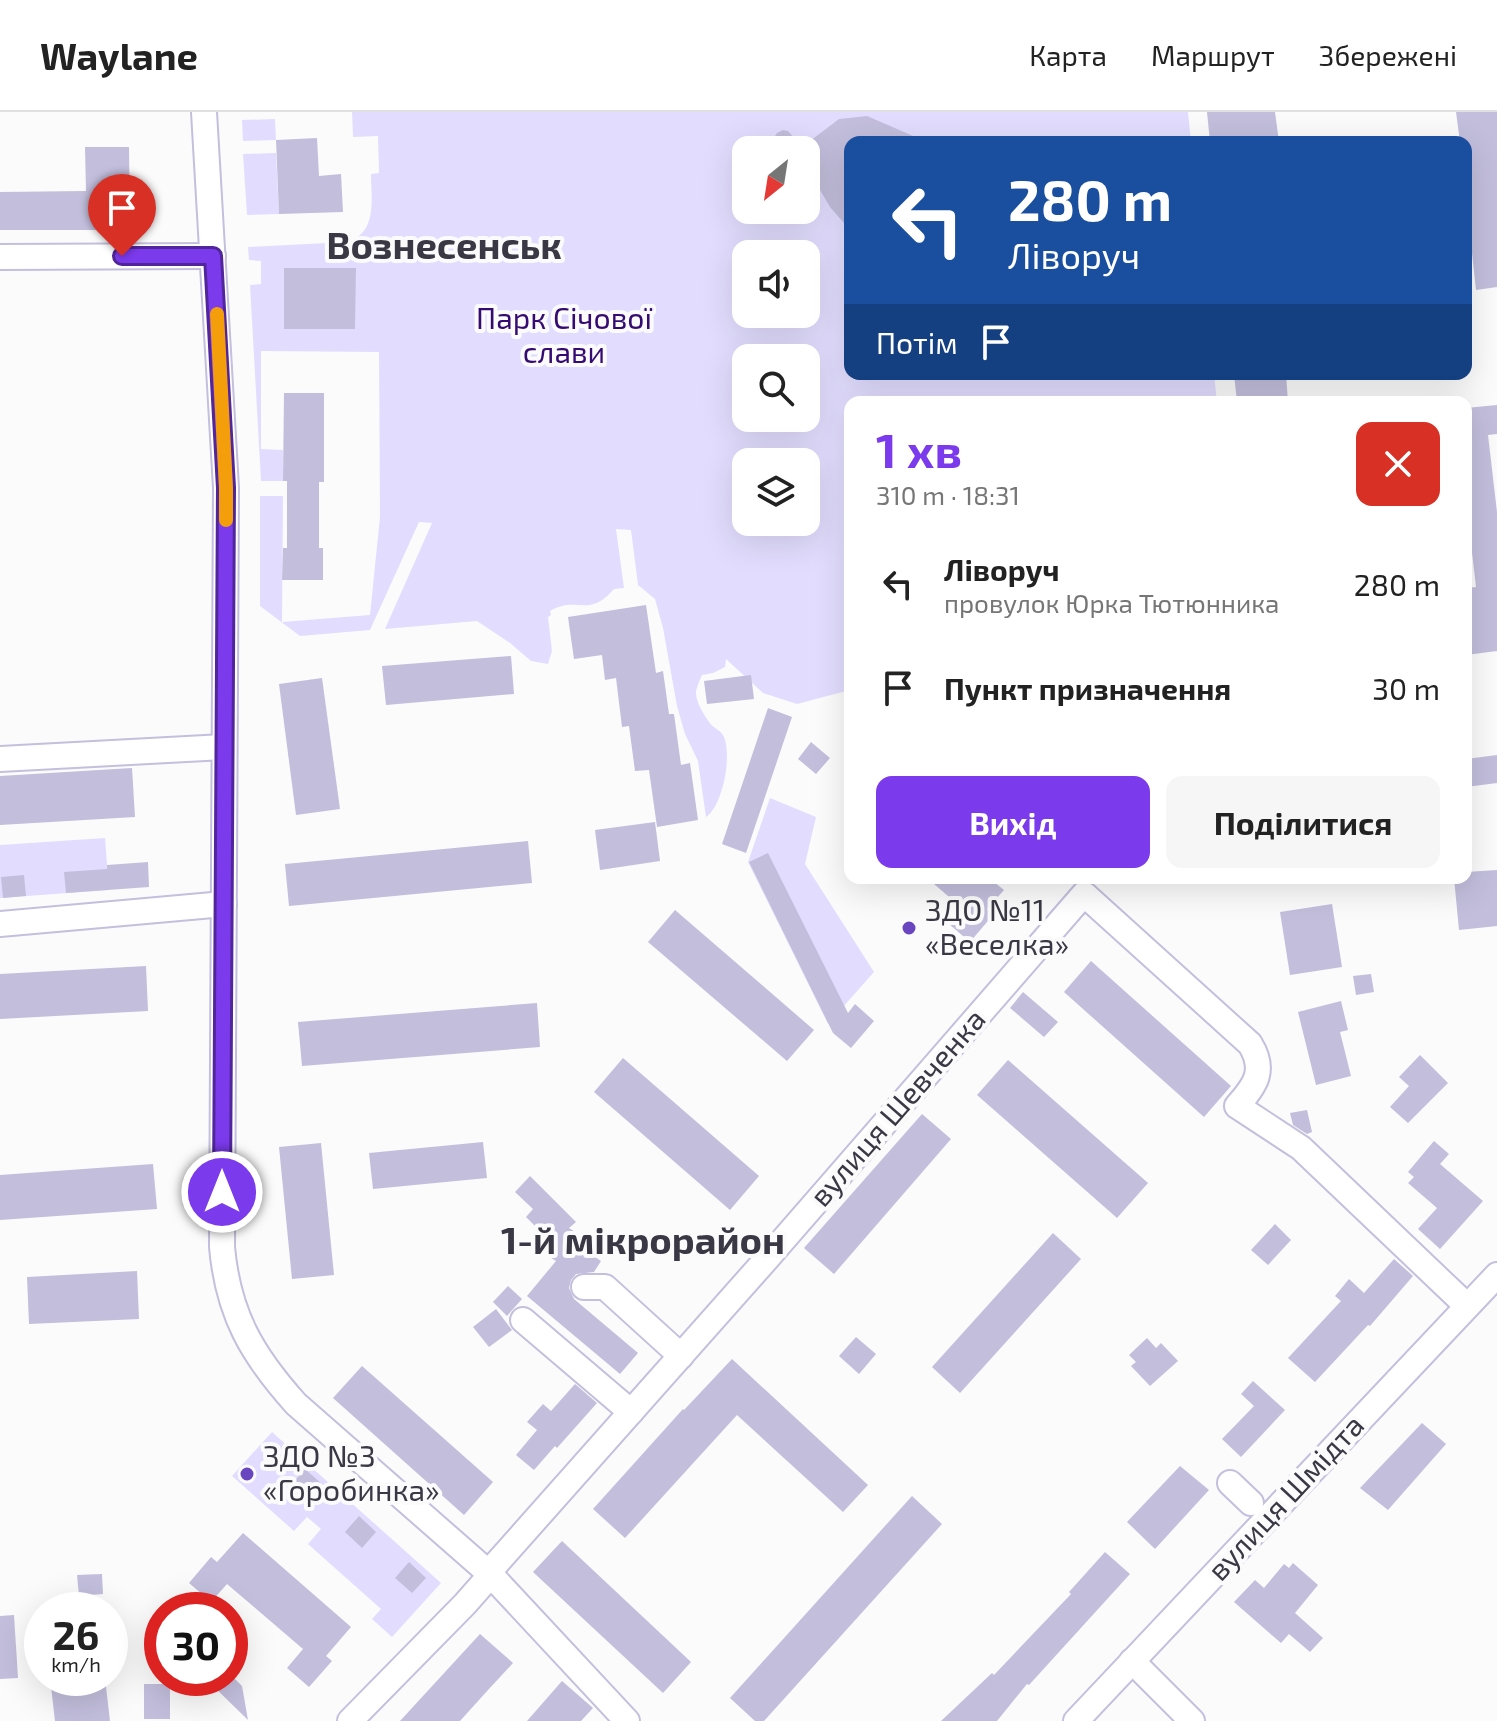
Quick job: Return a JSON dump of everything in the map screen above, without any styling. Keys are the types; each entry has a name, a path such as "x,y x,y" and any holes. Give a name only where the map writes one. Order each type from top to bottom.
{"street":[{"path":"204,112 226,488 222,1247 231,1300 247,1338 269,1374 296,1404 490,1574 627,1721"},
{"path":"0,257 213,256"},
{"path":"0,759 224,747"},
{"name":"вулиця Шевченка","path":"350,1721 465,1604 496,1564 1084,894 1250,1044 1256,1054 1257,1080 1237,1106 1301,1148 1467,1306"},
{"path":"0,924 224,904"},
{"name":"вулиця Шмідта","path":"1076,1721 1497,1275"},
{"path":"584,1287 605,1287 681,1356"},
{"path":"523,1320 631,1412"},
{"path":"1230,1483 1251,1503"},
{"path":"1132,1661 1192,1721"}],"green space":[{"name":"Парк Січової слави","path":"352,112 1188,112 1190,136 844,136 844,380 1215,380 1216,396 844,396 844,692 797,704 763,693 726,659 725,667 702,675 696,691 697,700 709,722 723,735 727,754 721,791 706,817 698,761 685,734 677,706 655,599 638,585 631,530 616,529 624,588 614,589 597,603 568,605 550,611 552,651 548,664 531,661 477,621 385,629 432,523 419,522 370,630 300,636 260,606 260,496 283,496 282,622 370,615 380,517 379,352 261,351 261,449 283,450 283,481 261,481 250,285 261,284 261,261 249,260 248,247 346,242 356,238 368,224 372,204 371,174 379,173 378,136 353,137"},
{"path":"275,119 276,140 243,141 242,120"},
{"path":"276,153 279,214 247,215 243,154"},
{"path":"770,798 816,817 805,864 874,972 828,1024 748,862"},
{"path":"105,838 109,890 0,898 0,845"},
{"path":"272,1432 441,1583 392,1637 372,1619 381,1609 308,1544 321,1529 307,1517 294,1531 232,1476"}],"building":[{"path":"1207,112 1275,112 1278,136 1209,136"},
{"path":"1456,112 1497,112 1497,287 1476,290 1472,253 1472,136 1459,136"},
{"path":"867,116 913,136 844,136 844,223 820,190 820,136 817,136 839,119"},
{"path":"783,130 792,136 775,136"},
{"path":"317,138 319,176 341,174 343,212 279,214 276,140"},
{"path":"85,147 129,147 130,230 0,230 0,192 86,191"},
{"path":"284,268 356,268 355,329 284,329"},
{"path":"1235,380 1286,380 1288,396 1236,396"},
{"path":"284,393 324,393 324,482 319,482 319,548 323,548 323,580 282,580 283,548 287,548 287,481 283,481"},
{"path":"1497,405 1497,434 1488,435 1497,512 1497,651 1472,654 1472,587 1476,587 1472,553 1472,407"},
{"path":"646,605 656,673 663,671 669,714 674,714 681,765 690,763 698,820 657,827 649,770 635,771 629,726 622,727 616,678 605,680 602,655 574,659 568,617"},
{"path":"511,656 514,694 386,705 382,666"},
{"path":"751,675 754,699 707,704 704,681"},
{"path":"322,678 340,809 296,815 279,684"},
{"path":"768,708 792,717 746,853 722,844"},
{"path":"811,742 830,758 816,774 798,759"},
{"path":"1497,755 1497,783 1472,786 1472,758"},
{"path":"132,768 135,817 0,825 0,776"},
{"path":"655,822 660,861 600,870 595,830"},
{"path":"528,841 532,883 289,906 285,864"},
{"path":"768,853 848,1013 855,1004 874,1021 851,1048 833,1033 749,862"},
{"path":"148,862 149,887 66,893 64,872"},
{"path":"1497,870 1497,926 1459,930 1455,884 1472,884 1472,872"},
{"path":"24,875 26,896 3,898 1,877"},
{"name":"ЗДО №11 «Веселка»","path":"934,884 996,884 1004,890 987,909 993,915 970,942 942,918 955,902"},
{"path":"1332,904 1342,967 1290,975 1280,912"},
{"path":"675,910 814,1030 787,1061 648,942"},
{"path":"1091,961 1231,1086 1204,1117 1064,992"},
{"path":"146,966 148,1011 0,1019 0,974"},
{"path":"1371,974 1374,992 1356,995 1353,976"},
{"path":"1023,992 1058,1022 1044,1037 1010,1008"},
{"path":"1341,1001 1348,1030 1340,1032 1351,1076 1316,1085 1298,1012"},
{"path":"537,1003 540,1047 302,1066 298,1022"},
{"path":"1420,1055 1448,1083 1408,1123 1390,1107 1409,1086 1399,1077"},
{"path":"623,1058 759,1176 730,1210 594,1092"},
{"path":"1008,1060 1148,1183 1117,1218 977,1095"},
{"path":"1307,1110 1312,1132 1307,1134 1293,1125 1290,1113"},
{"path":"922,1114 951,1139 834,1274 804,1248"},
{"path":"1434,1141 1449,1154 1440,1164 1483,1201 1440,1249 1418,1229 1437,1208 1408,1183 1414,1177 1408,1172"},
{"path":"483,1142 487,1178 373,1189 369,1153"},
{"path":"321,1143 334,1275 292,1279 279,1147"},
{"path":"153,1164 157,1209 0,1220 0,1175"},
{"path":"530,1176 576,1222 569,1228 591,1242 586,1251 601,1261 594,1272 576,1274 569,1288 574,1299 638,1353 620,1374 527,1296 556,1261 548,1256 555,1246 526,1217 533,1209 515,1192"},
{"path":"1275,1224 1291,1240 1268,1265 1251,1250"},
{"path":"1053,1233 1081,1259 960,1393 932,1367"},
{"path":"1394,1259 1413,1276 1315,1382 1288,1358 1341,1301 1335,1296 1349,1279 1364,1293"},
{"path":"137,1271 139,1319 29,1324 27,1277"},
{"path":"508,1286 522,1299 507,1316 493,1302"},
{"path":"496,1309 512,1330 489,1347 473,1327"},
{"path":"856,1337 876,1354 859,1374 839,1356"},
{"path":"1147,1338 1156,1348 1161,1343 1178,1361 1150,1386 1131,1366 1136,1362 1129,1355"},
{"path":"732,1359 868,1485 843,1512 737,1415 625,1538 593,1509"},
{"path":"362,1366 493,1482 464,1515 333,1398"},
{"path":"1253,1381 1285,1410 1241,1457 1222,1439 1254,1406 1241,1394"},
{"path":"575,1384 597,1403 534,1470 516,1455 537,1430 527,1422 543,1404 551,1411"},
{"path":"1422,1423 1446,1444 1388,1510 1360,1488"},
{"path":"1180,1466 1209,1490 1155,1549 1127,1522"},
{"path":"305,1469 322,1484 308,1500 291,1485"},
{"path":"912,1496 942,1524 764,1721 755,1721 730,1698"},
{"path":"359,1516 376,1532 362,1548 345,1532"},
{"name":"ЗДО №3 «Горобинка»","path":"243,1533 351,1627 326,1656 332,1661 309,1687 287,1668 303,1649 248,1602 248,1592 236,1592 227,1584 220,1592 199,1592 189,1583 211,1557 217,1562"},
{"path":"562,1541 691,1662 663,1693 533,1572"},
{"path":"1105,1552 1130,1574 1027,1684 997,1721 941,1721 992,1673 994,1675 1071,1594 1069,1592"},
{"path":"409,1562 426,1578 412,1593 395,1578"},
{"path":"1293,1563 1318,1585 1295,1613 1323,1638 1310,1652 1289,1634 1281,1643 1234,1602 1255,1580 1264,1588 1284,1564 1289,1568"},
{"path":"102,1574 103,1592 79,1592 77,1575"},
{"path":"14,1615 18,1678 0,1679 0,1616"},
{"path":"480,1634 513,1663 460,1721 400,1721"},
{"path":"562,1681 593,1708 581,1721 527,1721"},
{"path":"52,1696 107,1696 110,1721 55,1721"},
{"path":"144,1696 170,1696 170,1719 144,1719"},
{"path":"223,1696 244,1696 248,1720"}],"slow traffic":[{"path":"217,314 226,520"}],"place":[{"name":"ЗДО №11 «Веселка»","path":"909,928"},
{"name":"ЗДО №3 «Горобинка»","path":"247,1474"}],"district":[{"name":"Вознесенськ","path":"444,246"},
{"name":"1-й мікрорайон","path":"643,1241"}],"route":[{"path":"122,256 213,256 226,488 222,1192"}]}
